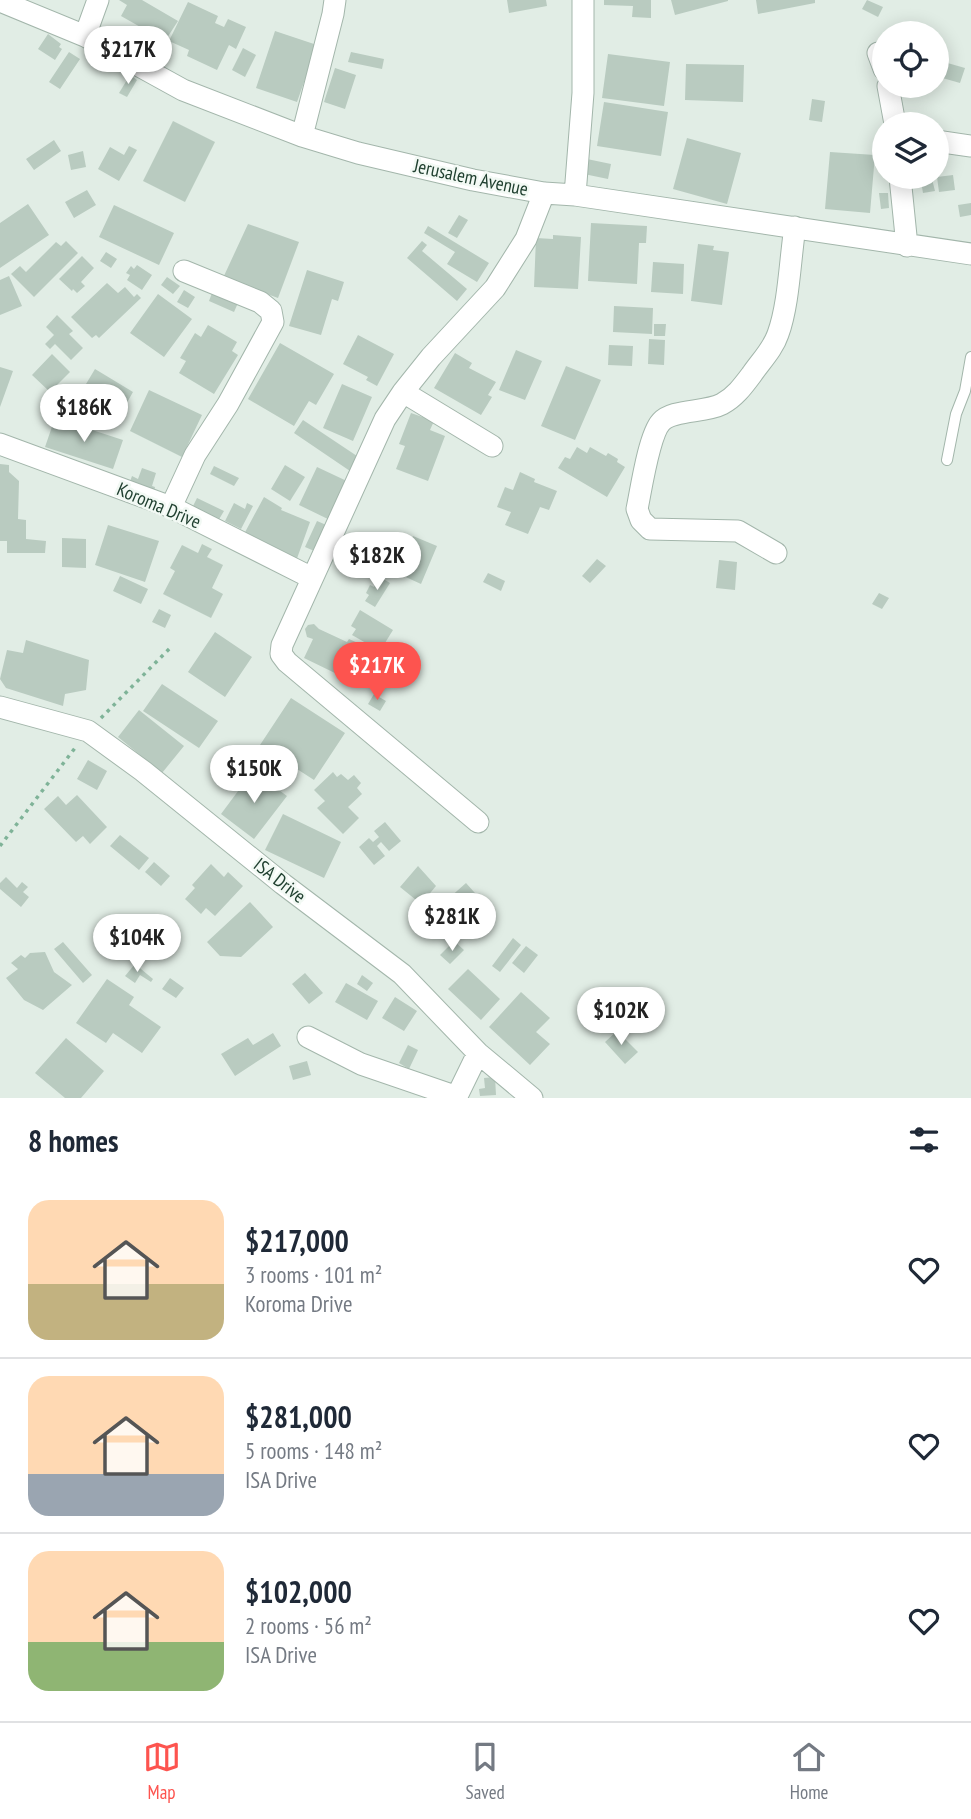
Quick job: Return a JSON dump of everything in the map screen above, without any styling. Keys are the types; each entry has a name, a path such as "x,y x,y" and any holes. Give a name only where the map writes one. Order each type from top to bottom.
{"street":[{"path":"85,36 98,0"},
{"path":"302,136 335,0"},
{"path":"575,195 583,93 583,0"},
{"name":"Jerusalem Avenue","path":"0,1 85,36 183,90 302,136 358,153 473,180 544,193 575,195 971,254"},
{"path":"949,143 971,146"},
{"path":"901,189 907,246"},
{"path":"478,822 287,662 281,654 282,645 386,419 403,392 431,357 495,288 526,239 544,193"},
{"path":"776,554 738,531 650,529 641,520 637,509 654,432 662,420 671,415 704,411 722,404 737,393 771,349 782,319 795,227"},
{"path":"171,506 195,455 235,392 273,322 271,311 260,302 184,271"},
{"path":"403,392 492,446"},
{"name":"Koroma Drive","path":"0,444 171,506 230,539 312,578"},
{"name":"ISA Drive","path":"0,707 88,731 121,755 402,974 478,1053 532,1098"},
{"path":"308,1037 361,1064 456,1098 478,1053"}],"lane":[{"path":"947,460 971,357"}],"building":[{"path":"119,0 142,0 178,21 165,41 121,16 127,5"},
{"path":"507,0 546,0 547,6 509,13"},
{"path":"604,0 651,0 651,18 632,17 633,6 604,5"},
{"path":"671,0 728,0 728,1 675,15"},
{"path":"756,0 815,0 815,3 758,14"},
{"path":"867,0 883,7 878,17 862,9"},
{"path":"188,2 218,16 215,23 224,27 228,19 246,27 236,49 229,45 217,70 187,56 189,50 169,41"},
{"path":"275,31 317,45 297,102 256,88"},
{"path":"48,34 61,44 59,47 62,49 55,60 38,49"},
{"path":"243,48 256,55 245,77 232,70"},
{"path":"69,52 80,59 60,89 49,82"},
{"path":"351,52 384,59 382,69 348,62"},
{"path":"608,54 670,62 664,106 602,98"},
{"path":"949,63 965,68 960,83 949,80"},
{"path":"686,64 744,65 743,102 685,100"},
{"path":"335,68 356,75 345,109 324,102"},
{"path":"130,75 137,80 127,97 119,93"},
{"path":"812,99 825,101 822,122 809,120"},
{"path":"604,102 668,112 661,156 597,146"},
{"path":"173,121 215,142 185,202 143,181"},
{"path":"687,138 741,153 727,204 673,189"},
{"path":"54,140 61,151 34,170 26,159"},
{"path":"129,146 137,150 119,181 98,169 110,147 124,155"},
{"path":"83,151 86,167 71,170 68,155"},
{"path":"830,152 872,155 870,213 825,209"},
{"path":"587,159 611,164 608,179 584,174"},
{"path":"953,175 955,190 939,192 939,189 949,189 949,176"},
{"path":"922,189 934,189 935,191 923,193"},
{"path":"87,190 96,205 74,218 65,202"},
{"path":"879,193 888,193 889,208 881,209"},
{"path":"971,203 971,215 960,217 958,205"},
{"path":"28,204 49,235 0,268 0,223"},
{"path":"114,205 174,233 159,265 99,237"},
{"path":"459,215 468,220 457,238 448,233"},
{"path":"591,223 647,226 646,243 639,243 637,284 588,281"},
{"path":"248,224 299,242 278,298 223,278"},
{"path":"428,226 489,263 477,282 447,264 455,252 424,233"},
{"path":"553,235 581,237 578,289 534,287 536,238 553,239"},
{"path":"66,241 78,253 34,297 11,274 20,266 26,272 56,242 61,246"},
{"path":"422,241 427,245 422,251 467,289 457,301 407,258"},
{"path":"698,244 729,252 722,305 691,301"},
{"path":"106,252 117,259 111,268 100,261"},
{"path":"82,256 94,268 81,282 85,286 77,293 59,279"},
{"path":"653,262 684,264 683,294 651,292"},
{"path":"137,265 152,275 142,290 127,280 130,275 126,273 131,266 134,269"},
{"path":"307,270 344,282 338,301 332,299 321,335 289,326"},
{"path":"9,276 22,306 0,315 0,280"},
{"path":"167,277 180,286 173,294 161,285"},
{"path":"107,283 118,293 125,287 134,297 137,294 141,298 99,338 96,335 92,338 71,317"},
{"path":"184,290 195,297 188,308 177,302"},
{"path":"212,293 238,303 234,312 209,301"},
{"path":"158,294 192,319 164,357 130,333"},
{"path":"614,306 653,308 652,334 613,332"},
{"path":"57,315 73,331 69,334 83,348 71,360 55,344 50,349 45,344 54,335 46,327"},
{"path":"654,324 666,324 665,336 654,336"},
{"path":"208,325 237,342 232,351 238,355 214,394 179,373 186,361 180,358 195,333 201,337"},
{"path":"358,335 394,354 377,386 366,380 368,377 343,364"},
{"path":"649,339 665,340 664,365 648,364"},
{"path":"280,343 334,374 316,405 309,401 294,426 248,399"},
{"path":"609,345 633,346 632,366 608,365"},
{"path":"516,350 542,361 525,400 499,390"},
{"path":"455,353 472,363 469,368 496,382 488,395 492,397 481,415 434,388"},
{"path":"52,354 70,372 50,392 32,375"},
{"path":"566,366 601,380 575,440 541,426"},
{"path":"0,367 13,371 0,407"},
{"path":"95,369 133,392 113,427 74,404"},
{"path":"342,384 372,397 353,441 323,428"},
{"path":"149,390 202,415 182,457 130,431"},
{"path":"411,413 434,421 430,430 445,436 428,481 396,469 405,446 399,444"},
{"path":"55,418 123,440 113,469 45,447"},
{"path":"303,420 360,458 350,471 294,433"},
{"path":"577,447 587,453 590,447 606,456 608,453 625,467 607,497 558,468 565,457 570,459"},
{"path":"0,464 9,465 9,472 19,481 18,519 26,520 26,539 46,541 45,553 7,553 7,541 0,541"},
{"path":"285,465 305,477 290,501 271,489"},
{"path":"214,466 239,478 234,486 210,474"},
{"path":"317,467 351,483 332,521 299,505"},
{"path":"142,468 156,473 152,486 155,487 153,495 128,487 132,476 138,479"},
{"path":"520,472 535,479 534,482 557,491 549,510 540,507 528,534 505,525 511,512 497,507 505,487 513,490"},
{"path":"264,497 282,508 281,510 310,522 295,564 243,536"},
{"path":"197,498 224,511 218,521 192,508"},
{"path":"234,503 245,509 247,503 253,506 241,529 225,521"},
{"path":"317,521 331,527 319,553 305,547"},
{"path":"108,525 159,541 145,582 95,565"},
{"path":"413,536 437,546 421,584 397,573 400,566 387,560 391,552 404,557"},
{"path":"62,538 86,539 86,568 62,567"},
{"path":"202,544 212,549 207,557 223,565 212,588 223,594 211,618 163,594 175,571 170,568 182,545 198,553"},
{"path":"597,559 606,566 590,583 582,576"},
{"path":"719,560 737,562 735,590 716,588"},
{"path":"488,573 505,581 501,591 483,582"},
{"path":"120,576 148,589 141,604 113,591"},
{"path":"380,577 390,583 375,607 365,601 369,595 366,593 370,585 374,587"},
{"path":"879,593 889,598 882,609 872,604"},
{"path":"159,609 171,615 165,628 152,622"},
{"path":"360,610 393,630 380,651 352,635 356,629 351,626"},
{"path":"314,624 347,642 349,639 380,653 366,682 341,670 339,675 304,658 313,639 307,637 305,629"},
{"path":"215,632 252,657 225,697 188,672"},
{"path":"26,640 89,660 86,690 65,694 63,706 6,688 0,679 7,650 23,653"},
{"path":"162,684 218,721 199,748 143,711"},
{"path":"374,694 386,701 380,711 368,704"},
{"path":"291,698 345,733 314,780 260,745"},
{"path":"139,710 184,746 162,773 118,737"},
{"path":"88,760 107,771 97,790 77,779"},
{"path":"253,771 287,796 254,839 221,814"},
{"path":"333,772 337,777 341,774 348,780 354,775 361,783 357,788 362,794 348,807 359,818 343,834 317,808 325,801 314,790"},
{"path":"77,795 107,827 90,844 83,836 76,842 44,809 58,796 66,805"},
{"path":"283,814 341,842 324,878 265,850"},
{"path":"385,822 401,841 389,851 381,842 377,846 385,856 374,865 359,847 369,838 373,842 379,837 374,831"},
{"path":"120,835 149,858 139,870 110,846"},
{"path":"154,862 170,876 161,886 145,872"},
{"path":"211,864 224,877 228,872 243,886 215,916 206,908 201,914 185,899 195,888 192,885"},
{"path":"418,866 436,886 421,904 400,887"},
{"path":"6,877 17,888 22,882 28,887 23,892 29,897 21,907 0,889 0,883"},
{"path":"466,883 491,911 457,942 431,914"},
{"path":"250,902 273,927 241,957 220,956 207,942"},
{"path":"513,938 521,945 500,972 492,966"},
{"path":"454,941 464,950 450,964 440,955"},
{"path":"63,942 92,975 83,983 54,949"},
{"path":"526,946 538,955 524,973 512,963"},
{"path":"45,952 54,972 72,985 43,1010 24,1000 6,978 18,969 11,963 21,955 25,958 30,953"},
{"path":"135,964 153,979 151,982 140,975 135,983 125,976"},
{"path":"468,969 500,999 481,1020 448,989"},
{"path":"305,973 323,993 309,1004 292,984"},
{"path":"362,975 373,983 367,991 357,984"},
{"path":"170,978 184,988 176,998 162,989"},
{"path":"107,979 134,997 129,1005 161,1027 142,1053 113,1033 106,1043 76,1023"},
{"path":"346,983 378,1001 367,1020 335,1002"},
{"path":"521,992 550,1018 536,1032 550,1044 530,1065 489,1027"},
{"path":"395,997 417,1011 404,1031 382,1018"},
{"path":"617,1031 638,1052 625,1064 605,1042"},
{"path":"273,1033 281,1046 235,1076 221,1054 248,1038 253,1045"},
{"path":"66,1038 104,1071 81,1098 65,1098 35,1073"},
{"path":"408,1045 418,1050 409,1069 399,1063"},
{"path":"307,1061 311,1075 293,1080 289,1066"},
{"path":"495,1077 496,1095 480,1096 479,1089 485,1088 484,1078"}]}
